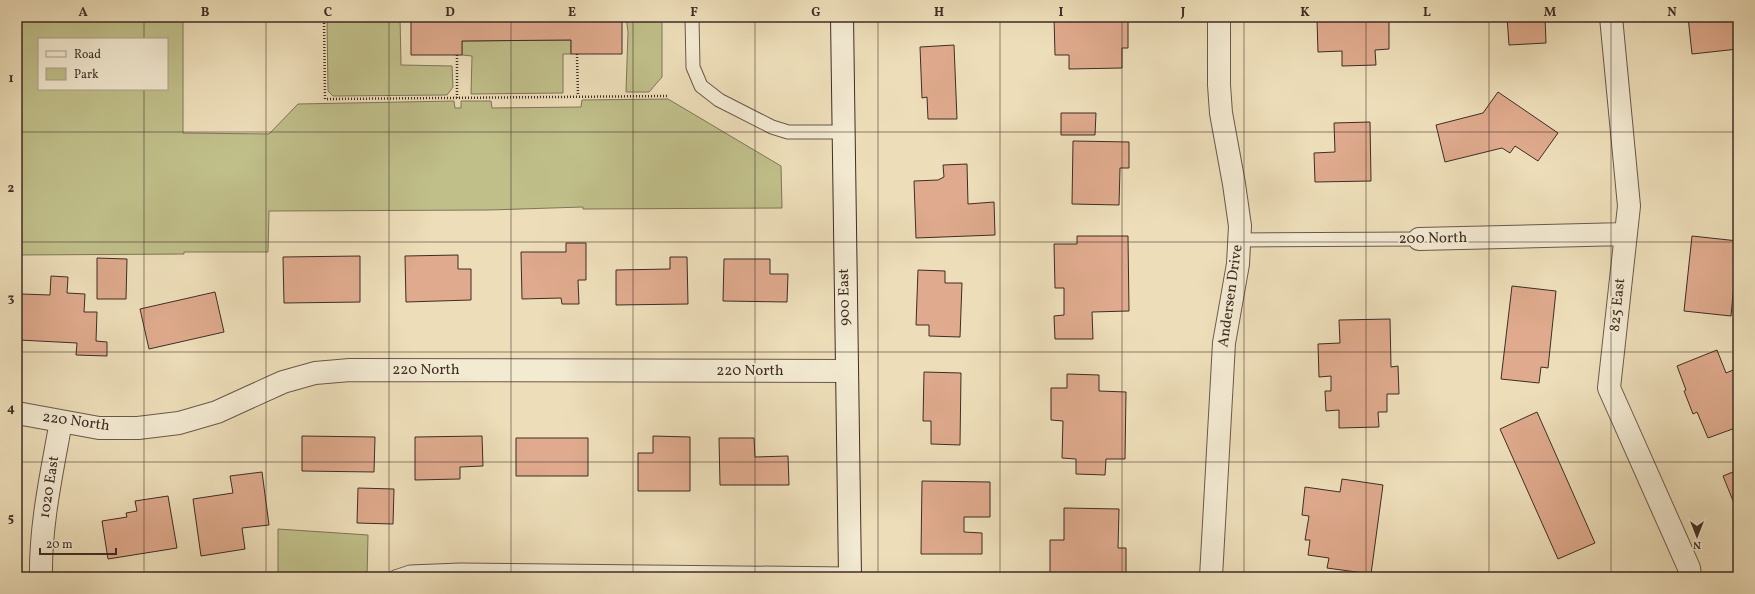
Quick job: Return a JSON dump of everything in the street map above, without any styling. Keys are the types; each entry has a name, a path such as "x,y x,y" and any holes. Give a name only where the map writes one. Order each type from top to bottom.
{"street":[{"name":"900 East","path":"842,17 850,575"},
{"name":"Andersen Drive","path":"1211,577 1224,343 1238,264 1240,240 1239,212 1221,114 1219,85 1219,17"},
{"name":"825 East","path":"1611,17 1629,206 1608,388 1690,568 1690,577"},
{"name":"200 North","path":"1419,239 1626,234"},
{"name":"220 North","path":"17,413 99,428 138,428 179,423 217,412 283,382 315,372 350,370 846,371"},
{"name":"1020 East","path":"41,577 41,554 44,529 61,421"}],"lane":[{"path":"692,17 693,67 701,86 719,100 772,127 788,132 843,132"},
{"name":"200 North","path":"1240,240 1419,239"},
{"path":"395,577 410,572 459,574 850,575"}],"path":[{"path":"324,17 325,99 667,96"},
{"path":"577,54 578,96"},
{"path":"457,55 457,98"}],"green space":[{"path":"17,17 183,17 183,133 269,134 298,104 454,101 455,108 461,108 461,101 491,101 492,108 581,107 582,100 668,99 781,166 782,208 583,209 583,207 489,210 269,211 268,252 184,252 184,254 17,255"},
{"path":"329,17 400,17 401,65 452,66 453,87 447,95 333,96 328,91 327,19"},
{"path":"626,17 662,17 662,77 649,92 626,92 628,32"},
{"path":"571,40 571,54 563,54 563,93 471,94 472,56 462,55 462,41"},
{"path":"278,529 368,535 367,577 278,577"}],"building":[{"path":"411,17 622,17 622,54 571,54 571,40 462,41 462,55 411,55"},
{"path":"1054,17 1128,17 1128,48 1122,48 1122,68 1069,69 1069,55 1055,55"},
{"path":"1330,17 1377,17 1377,19 1389,19 1389,49 1375,50 1376,65 1342,66 1342,51 1318,52 1317,20 1330,20"},
{"path":"1507,17 1545,17 1546,43 1509,45"},
{"path":"1688,17 1738,17 1738,49 1692,54"},
{"path":"954,45 957,119 928,119 927,97 922,98 920,47"},
{"path":"1498,92 1558,133 1538,161 1515,146 1510,153 1502,148 1445,162 1436,125 1483,113"},
{"path":"1061,113 1096,113 1095,135 1061,135"},
{"path":"1370,122 1371,181 1315,182 1314,153 1335,152 1334,123"},
{"path":"1073,141 1129,142 1129,168 1120,168 1119,205 1072,204"},
{"path":"967,164 968,204 994,202 995,235 916,238 914,181 938,180 944,177 943,165"},
{"path":"1077,236 1128,236 1129,311 1092,312 1093,339 1055,339 1054,316 1064,315 1064,288 1055,288 1054,244 1077,244"},
{"path":"1692,236 1738,241 1731,316 1684,311"},
{"path":"566,243 586,243 586,280 578,280 579,304 562,304 561,298 522,299 521,252 566,252"},
{"path":"458,255 458,269 471,269 471,300 406,302 405,256"},
{"path":"360,256 360,302 284,303 283,257"},
{"path":"670,257 687,257 688,304 616,305 616,270 670,269"},
{"path":"97,258 127,259 126,299 97,299"},
{"path":"724,259 770,259 770,274 788,274 787,302 723,301"},
{"path":"918,270 945,271 945,283 962,283 960,337 929,336 929,325 916,325"},
{"path":"51,276 68,277 67,293 85,294 84,312 97,312 96,341 107,342 107,356 76,355 77,343 19,340 21,294 50,295"},
{"path":"1512,286 1556,291 1548,368 1541,367 1539,383 1501,379"},
{"path":"215,292 224,332 149,349 140,309"},
{"path":"1390,319 1391,367 1398,366 1399,394 1387,394 1387,412 1378,412 1379,427 1339,428 1339,410 1326,411 1325,391 1331,391 1331,376 1319,377 1318,344 1340,343 1339,320"},
{"path":"1717,350 1726,373 1738,368 1738,398 1736,399 1738,404 1738,427 1708,438 1697,412 1693,414 1684,391 1686,390 1677,366"},
{"path":"924,372 961,373 960,445 931,444 931,421 923,421"},
{"path":"1067,374 1099,375 1099,391 1126,392 1125,459 1106,459 1105,475 1076,474 1076,459 1062,458 1063,421 1051,420 1051,388 1067,388"},
{"path":"1537,412 1595,543 1558,559 1500,429"},
{"path":"302,436 375,437 374,472 302,471"},
{"path":"482,436 483,466 460,467 460,479 415,480 415,437"},
{"path":"653,436 690,437 690,491 638,491 638,453 653,453"},
{"path":"516,438 588,438 588,476 516,476"},
{"path":"719,438 754,438 755,457 788,456 789,485 720,485"},
{"path":"1738,470 1738,513 1723,476"},
{"path":"262,472 269,525 242,528 245,549 201,556 193,499 233,493 230,476"},
{"path":"1342,479 1383,485 1371,574 1327,568 1329,558 1308,555 1310,540 1305,540 1309,516 1302,515 1305,487 1340,492"},
{"path":"922,481 990,482 990,517 964,517 964,532 982,533 982,554 921,554"},
{"path":"358,488 394,489 393,524 357,523"},
{"path":"168,496 177,548 108,559 102,521 127,517 126,513 137,511 135,501"},
{"path":"1064,508 1119,509 1118,548 1126,548 1126,577 1061,577 1061,574 1050,574 1050,540 1064,540"}]}
